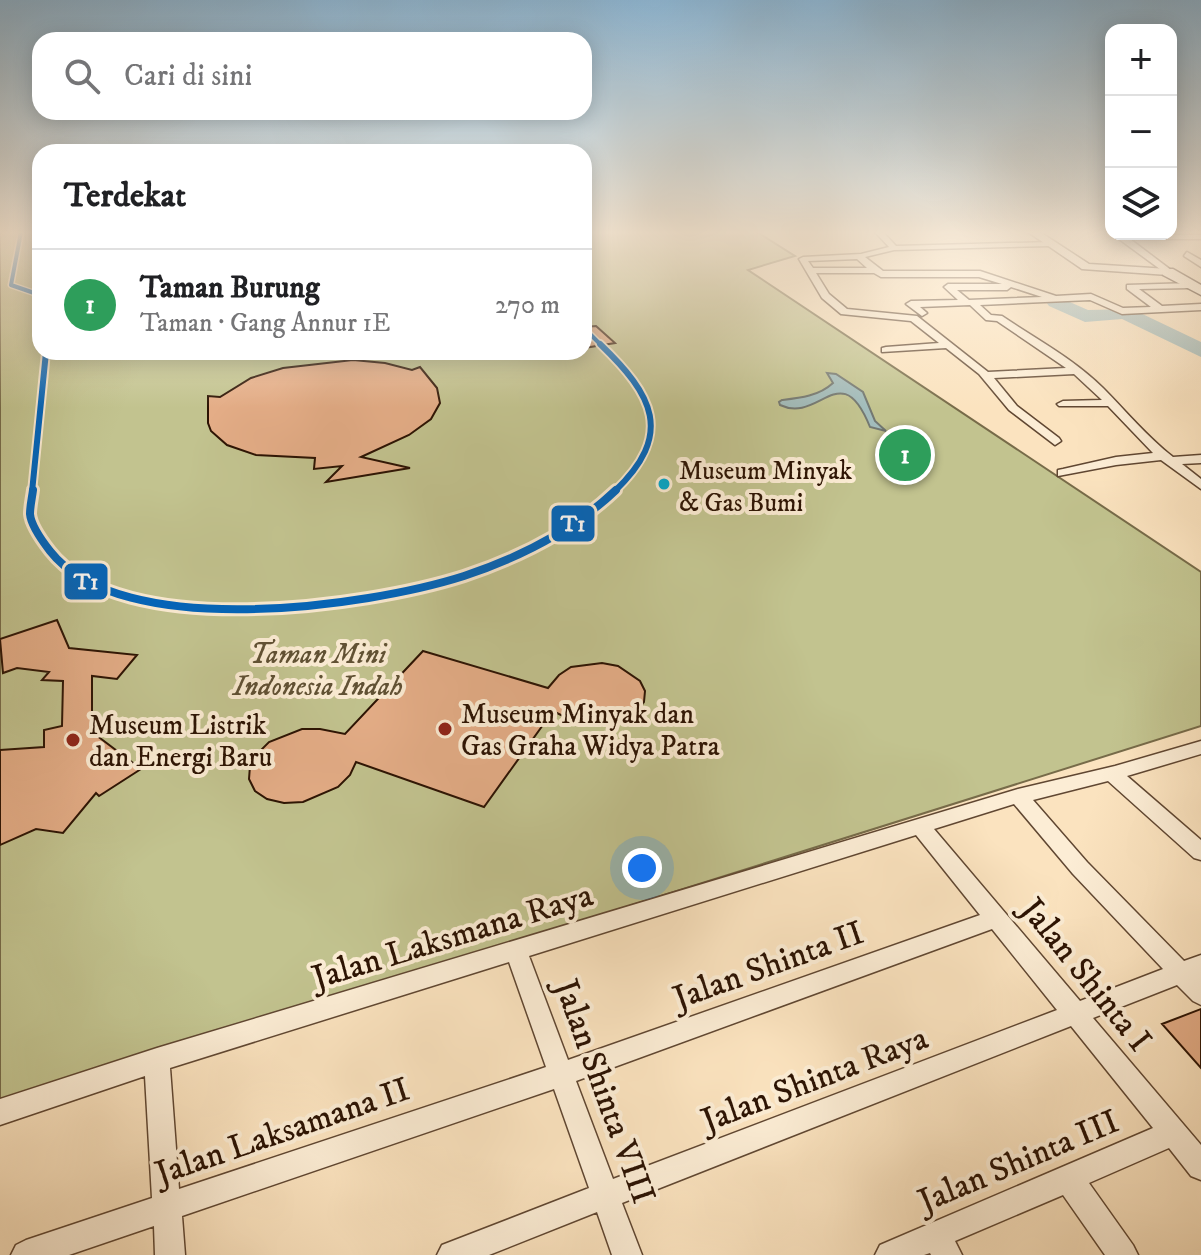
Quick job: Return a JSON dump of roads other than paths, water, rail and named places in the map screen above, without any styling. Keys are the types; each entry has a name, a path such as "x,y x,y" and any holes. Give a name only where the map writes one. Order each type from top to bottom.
{"street":[{"path":"822,291 844,312 904,315 994,311"},
{"path":"953,291 989,318 999,318 1077,371 1165,458 1201,485"},
{"path":"1031,291 1051,300"},
{"path":"1135,291 1159,308"},
{"path":"922,313 911,304 1091,297 1122,311 1201,307"},
{"path":"904,315 920,322 986,375 1013,408 1055,441"},
{"path":"886,350 948,345"},
{"path":"942,360 965,359"},
{"path":"986,375 1077,371"},
{"path":"1063,404 1111,403"},
{"path":"1063,473 1099,464 1165,458 1201,459"},
{"name":"Jalan Laksmana Raya","path":"0,1112 157,1060 1018,796 1112,774 1201,747"},
{"path":"1112,774 1200,850"},
{"path":"1018,796 1080,868 1191,969 1201,994"},
{"name":"Jalan Shinta I","path":"920,826 1201,1166"},
{"name":"Jalan Shinta II","path":"562,1074 997,918"},
{"name":"Jalan Shinta VIII","path":"516,951 627,1255"},
{"name":"Jalan Shinta Raya","path":"452,1255 1191,969"},
{"path":"157,1060 170,1255"},
{"name":"Jalan Laksamana II","path":"26,1255 562,1074"},
{"name":"Jalan Shinta III","path":"890,1255 941,1245 1068,1178 1174,1133"},
{"path":"1068,1178 1123,1255"}],"water":[{"path":"827,373 836,374 863,392 875,421 886,431 870,427 859,406 849,396 839,393 807,406 794,408 780,405 782,400 809,396 828,387 833,383"}],"waterway":[{"path":"1056,302 1085,316 1125,313 1201,350"}],"place":[{"name":"Taman Burung","path":"905,455"},
{"name":"Museum Minyak & Gas Bumi","path":"664,484"},
{"name":"Museum Minyak dan Gas Graha Widya Patra","path":"445,729"},
{"name":"Museum Listrik dan Energi Baru","path":"73,740"}],"park label":[{"name":"Taman Mini Indonesia Indah","path":"318,669"}]}
